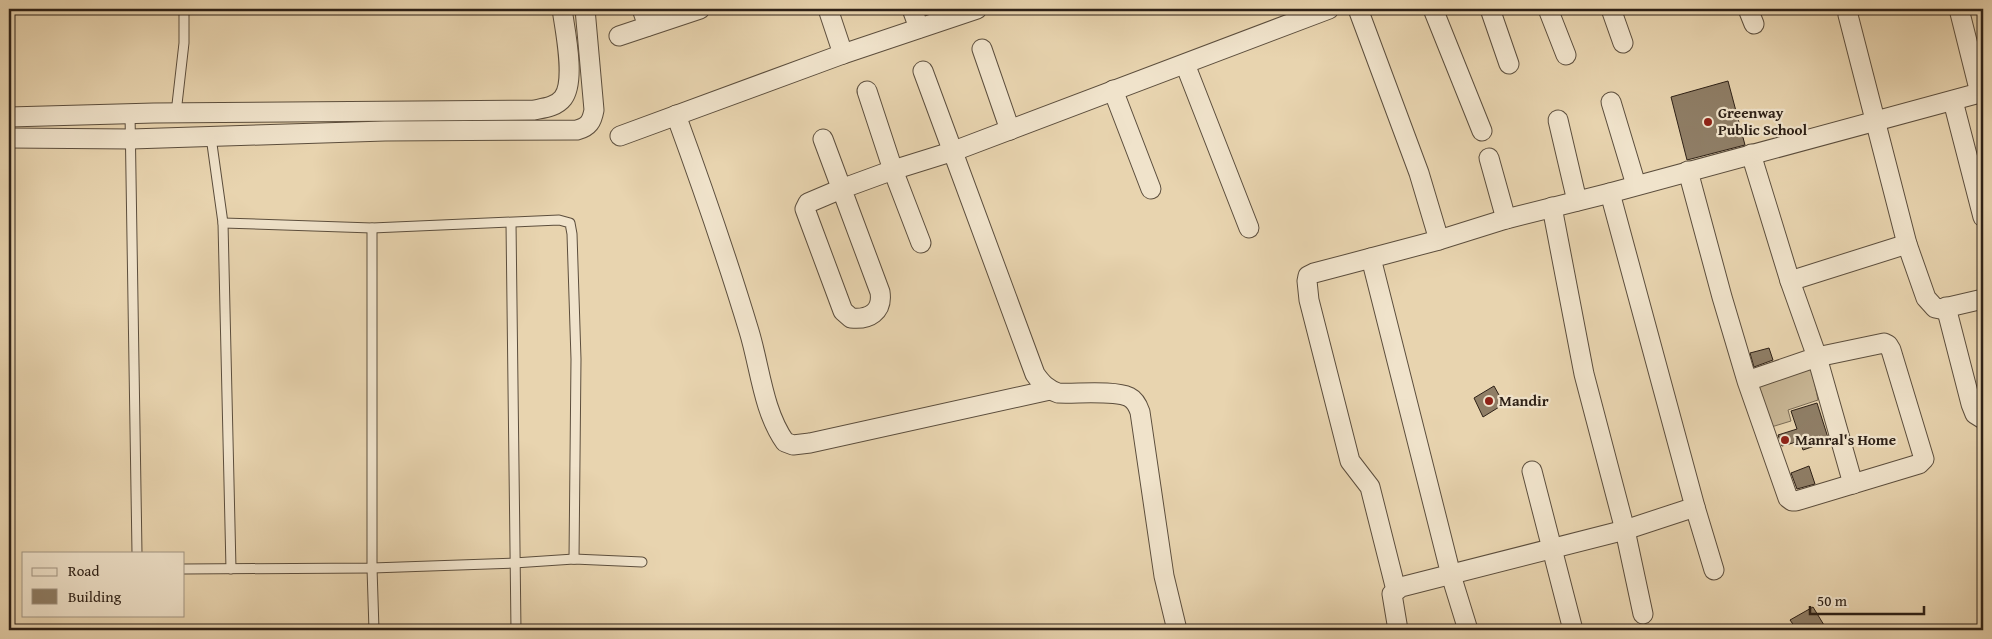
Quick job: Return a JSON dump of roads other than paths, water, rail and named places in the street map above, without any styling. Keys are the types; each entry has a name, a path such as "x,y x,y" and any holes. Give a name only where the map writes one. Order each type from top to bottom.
{"street":[{"path":"9,117 130,113 534,110 551,106 563,99 567,88 568,54 562,9"},
{"path":"9,138 131,139 385,131 577,130 585,128 592,122 594,110 585,9"},
{"path":"619,36 645,18 700,9"},
{"path":"828,9 843,54"},
{"path":"912,9 919,28"},
{"path":"620,136 843,54 977,9"},
{"path":"824,139 841,189 881,298 877,310 870,316 856,319 851,318 843,311 805,209 808,203 841,189 893,170 954,151 1329,9"},
{"path":"1358,9 1419,172 1439,240"},
{"path":"1433,9 1482,131"},
{"path":"1490,9 1509,64"},
{"path":"1548,9 1566,55"},
{"path":"1611,9 1623,43"},
{"path":"1396,590 1370,487 1350,461 1309,300 1306,281 1308,276 1439,240 1506,219 1982,93 1959,9"},
{"path":"1848,15 1908,244 1926,298 1934,308 1983,299"},
{"path":"568,54 589,48"},
{"path":"982,49 1010,130"},
{"path":"1185,64 1249,228"},
{"path":"923,71 1035,374 1042,384 1058,393 1118,394 1130,398 1136,403 1140,412 1148,458 1164,576 1178,630"},
{"path":"1113,90 1151,189"},
{"path":"867,91 893,170 921,243"},
{"path":"1952,101 1983,217"},
{"path":"1611,102 1636,185"},
{"path":"231,112 231,136"},
{"path":"676,115 706,196 750,332 768,404 778,433 784,442 793,444 810,443 1050,390"},
{"path":"1558,120 1577,201"},
{"path":"1751,154 1790,281 1817,357 1853,484"},
{"path":"1489,158 1506,219"},
{"path":"1688,171 1747,381 1788,498 1796,501 1919,464 1924,459 1888,345 1884,343 1817,357 1747,381"},
{"path":"1610,193 1714,570"},
{"path":"1552,207 1584,374 1625,530 1643,614"},
{"path":"1790,281 1908,244"},
{"path":"1371,258 1452,575 1468,630"},
{"path":"1946,307 1971,404 1975,414 1983,419"},
{"path":"1532,471 1573,630"},
{"path":"1398,630 1392,600 1392,594 1396,590 1625,530 1696,507"}],"lane":[{"path":"176,113 184,43 184,9"},
{"path":"130,113 137,552"},
{"path":"211,137 223,223 231,569"},
{"path":"223,223 372,228 559,220 570,223 572,227 576,359 574,559"},
{"path":"510,223 516,630"},
{"path":"372,228 372,568 374,630"},
{"path":"185,569 372,568 574,559 642,562"}],"place":[{"name":"Greenway Public School","path":"1708,122"},
{"name":"Mandir","path":"1489,401"},
{"name":"Manral's Home","path":"1785,440"}]}
